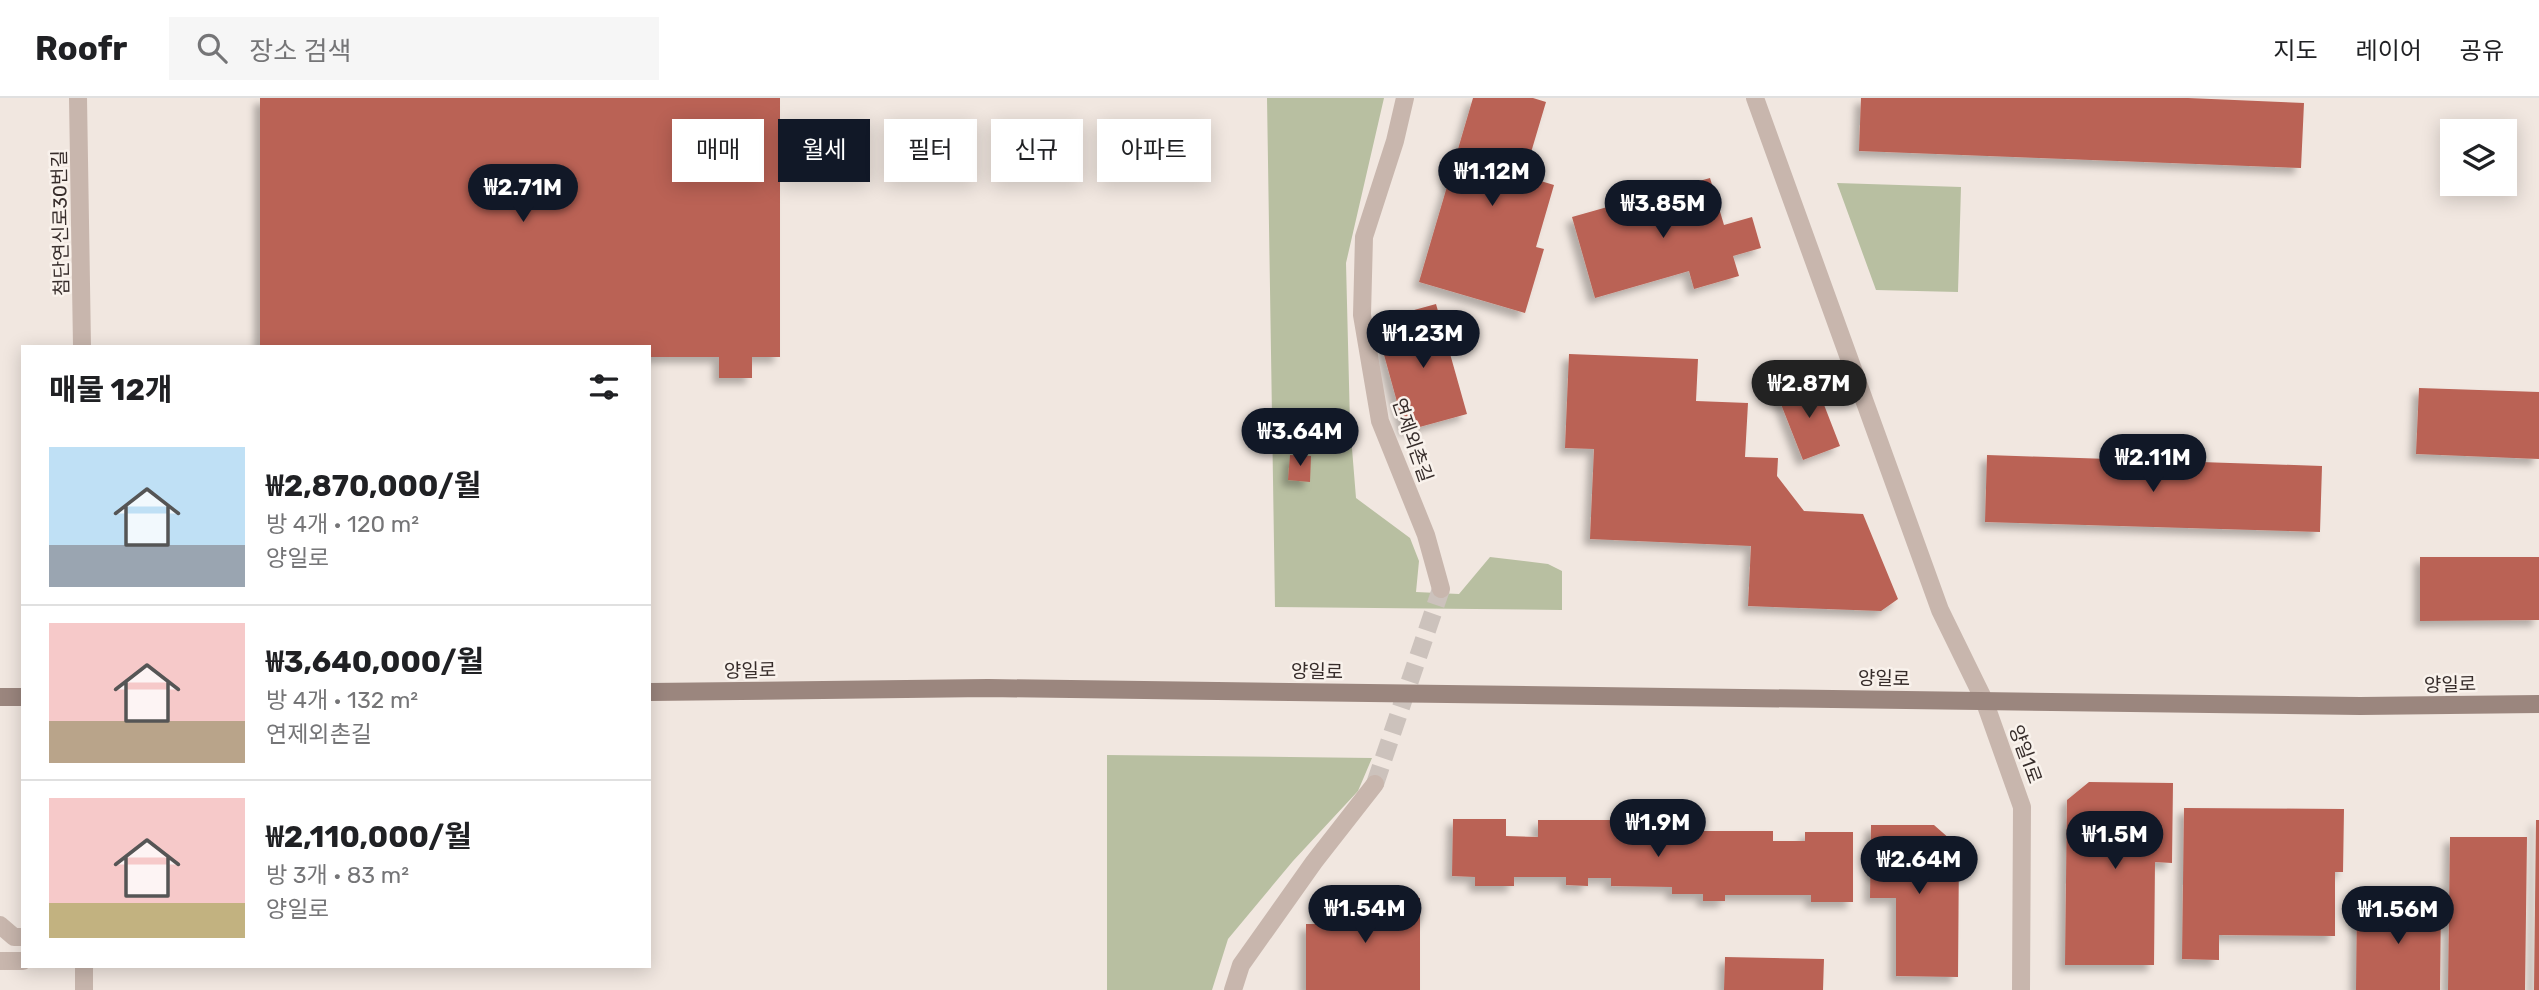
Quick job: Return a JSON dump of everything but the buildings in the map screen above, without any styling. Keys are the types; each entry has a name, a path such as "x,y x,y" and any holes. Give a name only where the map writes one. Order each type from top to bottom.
{"main road":[{"name":"양일로","path":"651,692 988,688 2360,706 2539,704"},
{"path":"0,697 21,697"}],"street":[{"name":"첨단연신로30번길","path":"78,98 82,345"},
{"name":"연제외촌길","path":"1405,98 1395,141 1364,237 1362,315 1380,421 1426,535 1441,589"},
{"path":"1755,98 1940,610 1984,700"},
{"name":"양일1로","path":"1984,700 2022,807 2021,990"},
{"path":"1233,990 1241,965 1314,862 1375,785"},
{"path":"0,925 14,937 21,937"},
{"path":"0,961 21,961"},
{"path":"84,968 84,990"}],"green space":[{"path":"1267,98 1384,98 1346,263 1350,424 1356,498 1410,538 1419,561 1416,592 1459,594 1490,557 1548,564 1562,571 1562,610 1275,607"},
{"path":"1837,183 1961,187 1958,292 1876,290"},
{"path":"1107,755 1372,758 1358,791 1293,861 1228,939 1212,990 1107,990"}],"tunnel":[{"path":"1375,784 1441,589"}]}
